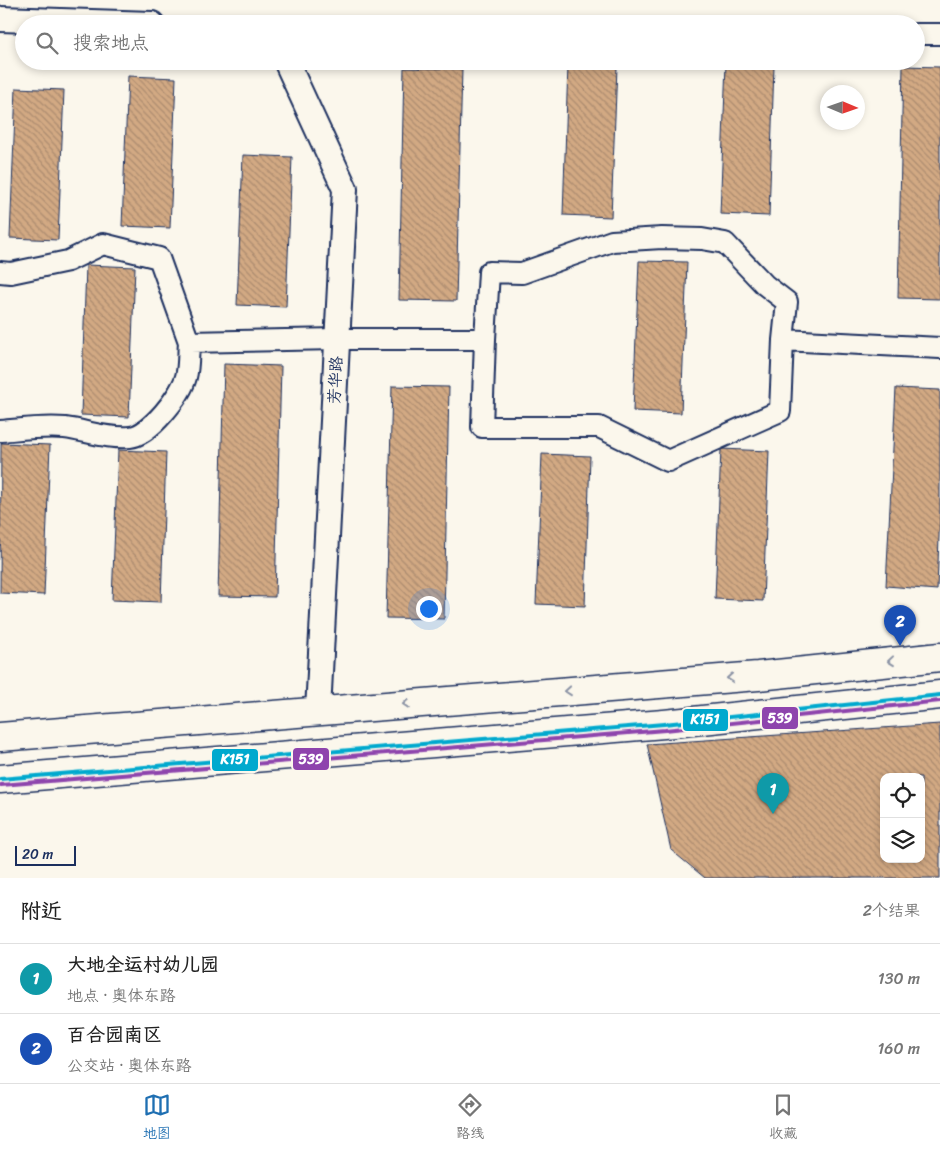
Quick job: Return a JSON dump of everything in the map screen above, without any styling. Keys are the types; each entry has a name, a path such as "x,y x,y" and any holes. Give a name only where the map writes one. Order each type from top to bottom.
{"main road":[{"path":"0,737 758,676 940,657"},
{"path":"0,779 664,724 940,695"}],"street":[{"path":"0,19 15,19"},
{"path":"925,34 940,34"},
{"name":"芳华路","path":"290,70 345,189 318,711"},
{"path":"662,238 702,239 725,243 765,285 787,302 783,340 780,411 668,461 599,427 482,427 489,272 522,273 612,241 662,238"},
{"path":"0,272 11,273 68,261 103,244 159,258 189,342 186,378 174,400 162,417 133,437 109,436 65,428 35,427 0,431"},
{"path":"189,342 337,338 485,339"},
{"path":"783,340 940,348"}],"building":[{"path":"925,67 940,67 940,299 898,298 903,70 925,70"},
{"path":"404,70 462,70 456,301 399,300"},
{"path":"568,70 617,70 611,217 563,215"},
{"path":"726,70 774,70 769,216 720,214"},
{"path":"128,76 176,78 170,228 122,226"},
{"path":"16,88 64,90 58,240 10,238"},
{"path":"243,155 292,157 286,307 237,305"},
{"path":"639,261 687,262 681,413 633,411"},
{"path":"86,265 135,267 129,417 81,415"},
{"path":"224,364 281,366 275,597 218,596"},
{"path":"392,386 449,387 444,619 386,618"},
{"path":"896,388 940,390 940,510 937,590 886,586"},
{"path":"1,443 50,445 44,595 0,593"},
{"path":"721,449 769,451 763,601 715,599"},
{"path":"118,450 166,452 161,602 112,600"},
{"path":"542,454 590,456 585,606 536,604"},
{"path":"940,724 940,878 705,878 671,850 647,744"}],"transit line":[{"name":"K151","path":"0,779 664,724 940,695"},
{"name":"539","path":"1,785 665,730 940,701"}],"place":[{"name":"百合园南区","path":"900,646"},
{"name":"大地全运村幼儿园","path":"773,814"}]}
